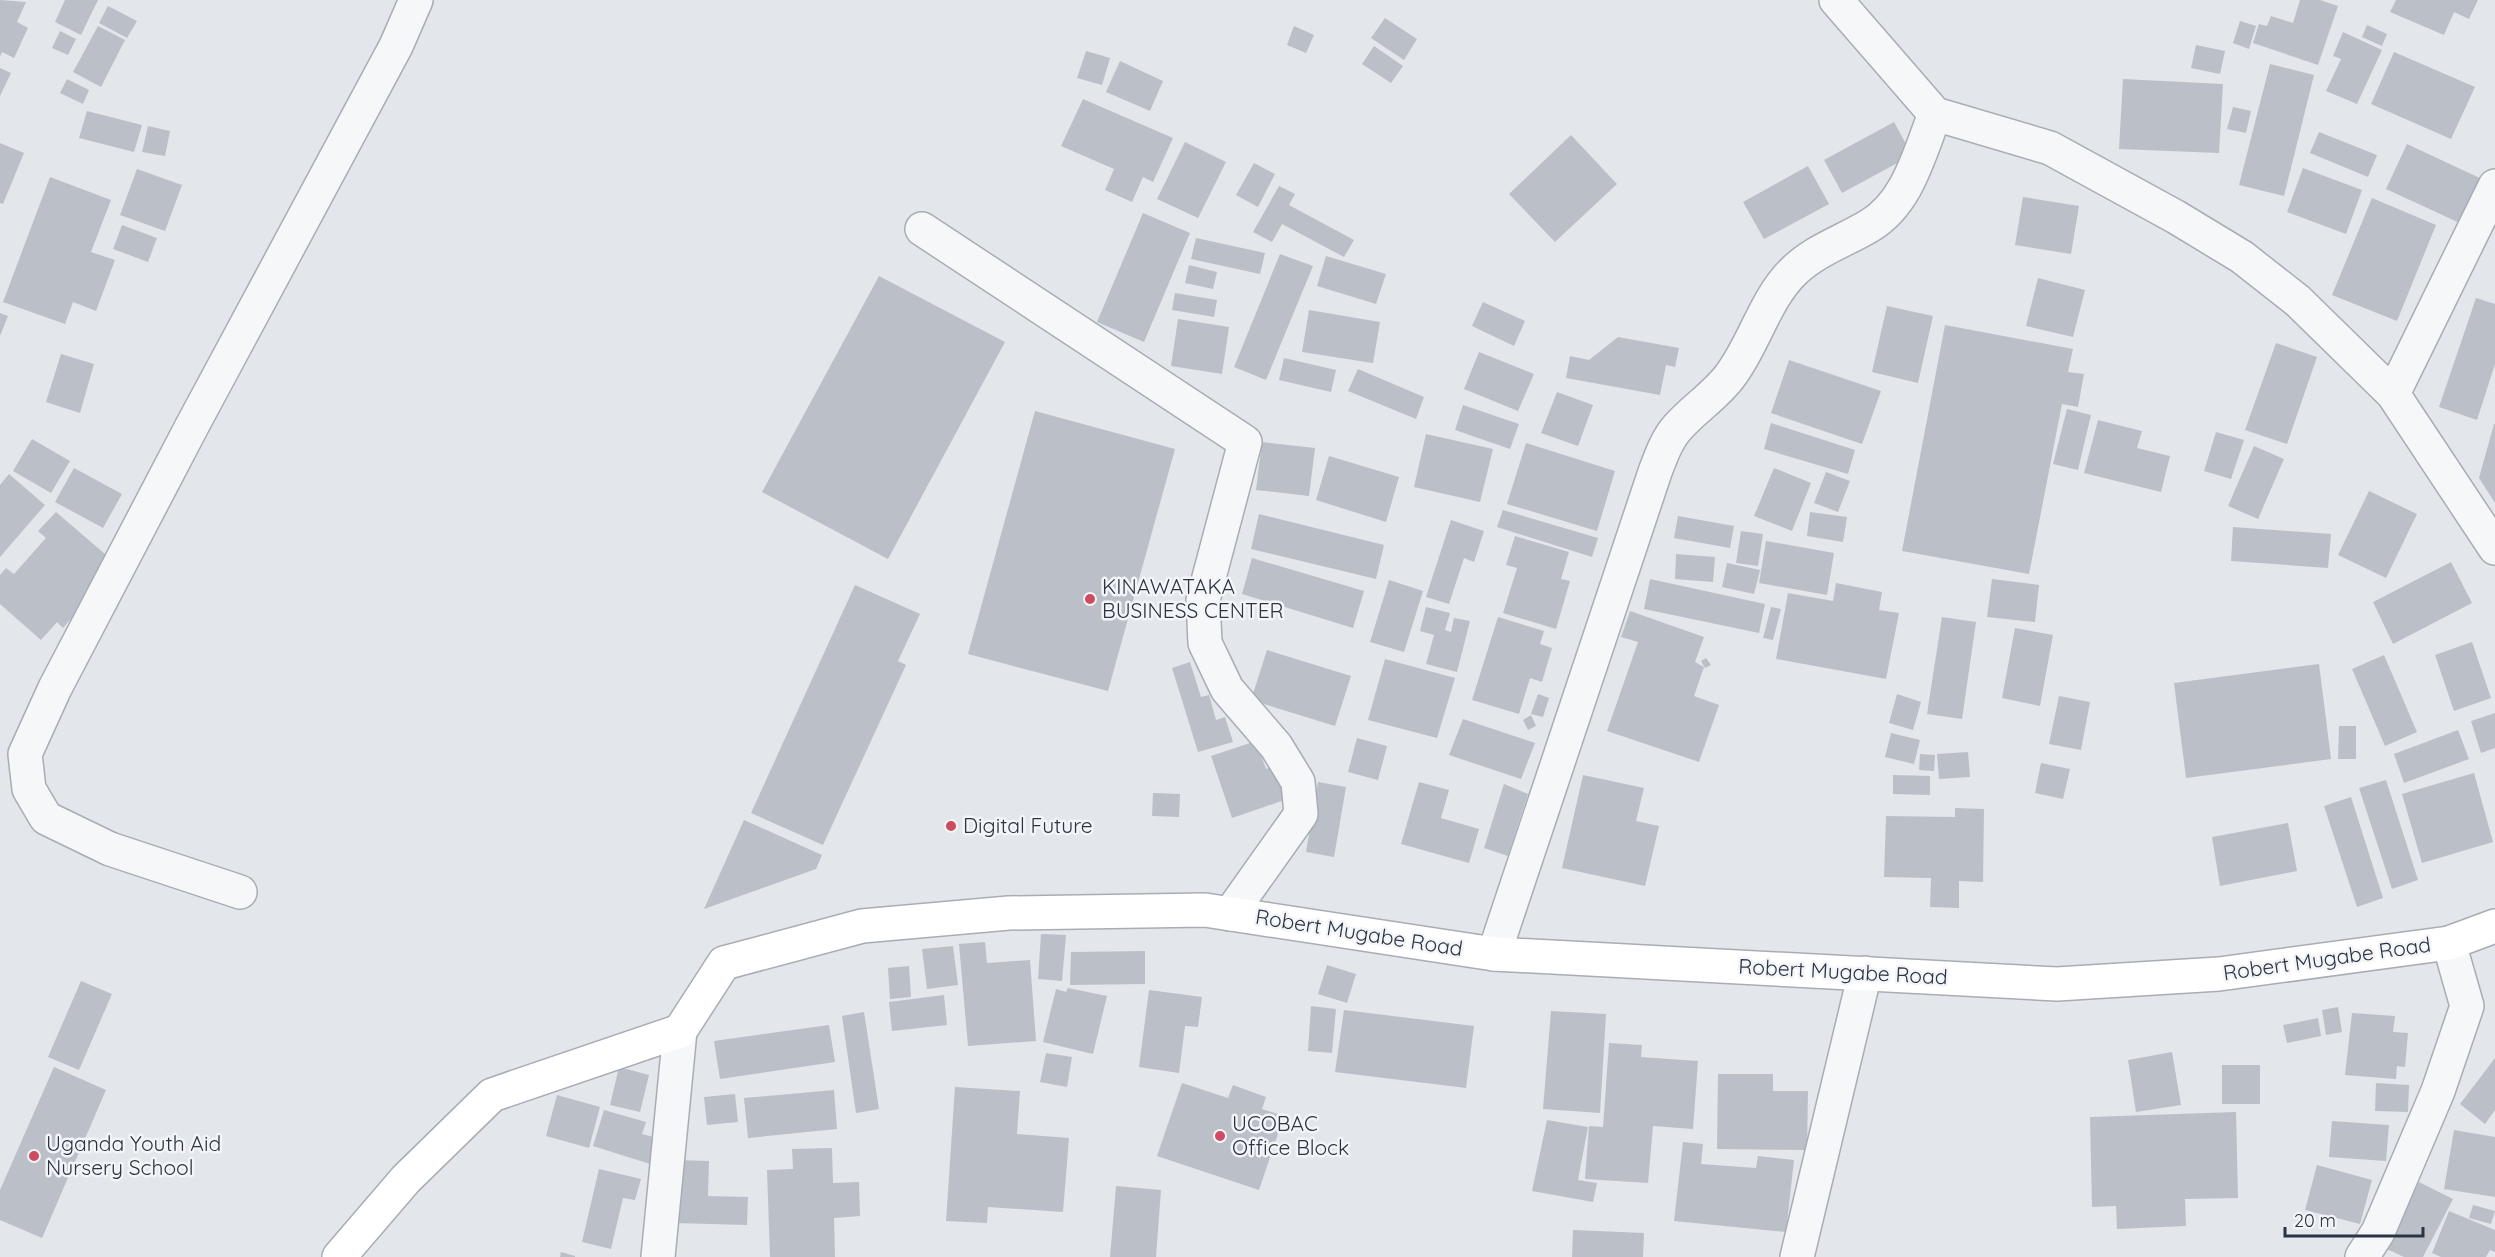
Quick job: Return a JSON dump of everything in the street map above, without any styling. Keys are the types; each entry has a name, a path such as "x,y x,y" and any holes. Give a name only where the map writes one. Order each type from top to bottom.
{"street":[{"path":"0,776 25,754 56,688 198,415 396,46 416,0"},
{"path":"1836,0 1935,114 2050,148 2176,216 2242,257 2298,302 2393,394 2495,548"},
{"path":"1494,954 1665,446 1676,429 1731,375 1779,289 1793,271 1814,255 1870,226 1889,212 1902,195 1935,114"},
{"path":"2393,394 2495,186"},
{"path":"922,229 1245,442 1203,600 1205,643 1227,688 1276,746 1298,782 1300,814 1230,914"},
{"path":"25,754 29,789 46,818 110,849 240,892"},
{"name":"Robert Mugabe Road","path":"680,1031 724,963 862,926 1009,913 1205,910 1494,954 2057,984 2219,974 2450,943 2495,926"},
{"path":"2362,1257 2379,1232 2434,1102 2467,1006 2450,943"},
{"path":"1797,1257 1865,973"},
{"path":"339,1257 406,1179 492,1095 680,1031 658,1257"}],"building":[{"path":"0,0 26,2 17,22 28,28 14,58 2,52 0,57"},
{"path":"65,0 98,0 81,35 55,22"},
{"path":"2300,0 2320,0 2338,6 2318,65 2253,43 2259,24 2267,26 2271,16 2293,23"},
{"path":"2396,0 2478,0 2469,19 2454,12 2444,35 2390,12"},
{"path":"108,6 137,21 127,38 99,23"},
{"path":"1385,18 1417,39 1404,60 1371,38"},
{"path":"2240,21 2256,26 2249,49 2233,43"},
{"path":"2367,25 2387,34 2382,46 2362,37"},
{"path":"98,26 125,40 101,87 73,72"},
{"path":"1294,26 1314,35 1306,53 1287,45"},
{"path":"60,31 76,39 68,55 52,48"},
{"path":"2343,32 2382,50 2357,104 2326,91 2341,59 2333,56"},
{"path":"2196,45 2225,51 2220,74 2191,68"},
{"path":"1374,46 1403,66 1391,83 1362,64"},
{"path":"1086,51 1110,58 1102,85 1077,78"},
{"path":"2394,52 2475,87 2451,139 2371,104"},
{"path":"1120,61 1163,81 1150,111 1106,92"},
{"path":"2270,64 2314,75 2284,196 2239,185"},
{"path":"0,68 11,73 0,96"},
{"path":"67,79 89,90 83,104 60,93"},
{"path":"2123,79 2223,84 2219,153 2119,149"},
{"path":"1083,99 1173,138 1153,182 1143,177 1132,202 1105,190 1114,169 1061,146"},
{"path":"2233,107 2251,111 2246,133 2227,129"},
{"path":"87,111 142,125 134,152 79,138"},
{"path":"1894,122 1912,155 1842,193 1824,160"},
{"path":"148,126 170,131 165,156 142,152"},
{"path":"2319,132 2377,155 2368,177 2310,153"},
{"path":"1571,135 1617,184 1555,242 1509,194"},
{"path":"1185,142 1226,162 1198,218 1157,199"},
{"path":"0,143 24,153 3,204 0,203"},
{"path":"2407,144 2484,180 2464,225 2386,189"},
{"path":"1254,163 1275,174 1258,207 1236,195"},
{"path":"1808,166 1829,204 1764,239 1743,202"},
{"path":"2303,168 2362,190 2346,234 2287,212"},
{"path":"137,169 182,185 165,231 120,215"},
{"path":"50,177 111,200 91,252 115,260 96,311 73,302 65,324 3,302"},
{"path":"1279,186 1295,194 1289,205 1354,240 1344,257 1282,224 1272,242 1253,232"},
{"path":"2023,197 2079,206 2071,254 2015,245"},
{"path":"2372,198 2436,225 2397,321 2332,295"},
{"path":"1143,213 1190,233 1144,342 1097,322"},
{"path":"122,225 157,238 148,262 113,249"},
{"path":"1196,238 1265,253 1260,274 1191,259"},
{"path":"1280,254 1313,266 1266,380 1234,367"},
{"path":"1326,256 1386,274 1376,304 1317,286"},
{"path":"1189,265 1217,272 1213,289 1185,283"},
{"path":"879,276 1005,342 888,559 762,492"},
{"path":"2038,278 2085,290 2073,337 2026,326"},
{"path":"1175,293 1217,300 1214,317 1172,310"},
{"path":"2476,298 2495,304 2495,364 2477,420 2439,407"},
{"path":"1483,302 1525,321 1514,346 1472,326"},
{"path":"1887,306 1933,316 1918,383 1872,372"},
{"path":"1309,310 1380,322 1373,363 1302,352"},
{"path":"0,313 8,316 0,336"},
{"path":"1178,319 1229,327 1222,374 1171,366"},
{"path":"1945,325 2073,349 2068,372 2084,374 2078,407 2062,404 2029,574 1902,551"},
{"path":"1618,337 1679,348 1675,367 1666,365 1660,395 1566,378 1570,356 1589,360"},
{"path":"2276,343 2317,357 2287,444 2245,430"},
{"path":"1479,352 1534,374 1518,411 1464,389"},
{"path":"61,354 94,364 80,413 46,402"},
{"path":"1284,358 1336,370 1331,392 1279,380"},
{"path":"1789,360 1881,391 1862,444 1771,413"},
{"path":"1358,369 1424,397 1416,419 1348,391"},
{"path":"1557,392 1593,405 1578,446 1541,433"},
{"path":"1463,405 1519,424 1510,449 1455,430"},
{"path":"2067,409 2091,415 2078,470 2053,464"},
{"path":"1035,411 1175,449 1108,691 968,654"},
{"path":"2098,420 2142,431 2137,448 2170,456 2161,492 2084,473"},
{"path":"1771,423 1855,450 1848,474 1764,449"},
{"path":"2495,424 2495,503 2479,478"},
{"path":"2216,432 2244,440 2231,479 2204,471"},
{"path":"1426,434 1493,449 1480,502 1414,487"},
{"path":"32,439 70,461 51,493 13,471"},
{"path":"1262,442 1315,448 1309,496 1256,490"},
{"path":"1526,443 1615,471 1597,531 1507,504"},
{"path":"2254,446 2284,459 2258,519 2228,506"},
{"path":"1329,456 1399,477 1386,522 1316,500"},
{"path":"74,468 122,494 103,528 55,502"},
{"path":"1774,468 1811,483 1792,531 1754,516"},
{"path":"1826,472 1850,481 1838,512 1814,503"},
{"path":"9,474 45,505 0,557 0,485"},
{"path":"2369,491 2417,514 2386,578 2338,555"},
{"path":"1503,510 1598,538 1592,557 1497,527"},
{"path":"56,512 112,560 106,578 63,628 57,622 41,640 0,604 0,575 6,568 14,574 46,538 38,531"},
{"path":"1810,512 1847,517 1843,542 1807,536"},
{"path":"1259,514 1384,545 1376,579 1251,549"},
{"path":"1678,516 1734,526 1730,548 1674,538"},
{"path":"1451,520 1484,531 1474,562 1464,558 1449,604 1426,597"},
{"path":"2233,527 2331,534 2328,568 2231,561"},
{"path":"1741,531 1763,534 1758,566 1736,563"},
{"path":"1515,536 1569,552 1561,579 1570,581 1556,629 1503,613 1517,568 1506,565"},
{"path":"1766,541 1834,553 1827,595 1759,583"},
{"path":"1676,554 1715,557 1713,582 1675,579"},
{"path":"1252,558 1364,591 1353,628 1242,594"},
{"path":"2451,562 2472,603 2393,644 2373,602"},
{"path":"1727,563 1760,570 1754,594 1722,587"},
{"path":"1650,579 1765,604 1759,633 1644,609"},
{"path":"1992,579 2039,585 2035,622 1987,617"},
{"path":"1389,580 1423,591 1404,652 1370,642"},
{"path":"1836,583 1882,592 1879,610 1899,613 1886,679 1776,659 1788,593 1833,601"},
{"path":"855,585 920,614 898,661 906,665 823,845 751,813"},
{"path":"1426,607 1450,613 1445,630 1451,632 1454,618 1470,621 1457,672 1426,664 1434,635 1420,631"},
{"path":"1771,607 1781,609 1773,640 1763,638"},
{"path":"1630,611 1704,637 1695,662 1704,667 1694,696 1719,705 1699,762 1607,731 1638,642 1621,637"},
{"path":"1498,617 1544,631 1540,644 1552,648 1542,682 1530,678 1519,714 1472,700"},
{"path":"1942,617 1976,622 1962,719 1927,714"},
{"path":"2015,628 2053,635 2040,706 2002,698"},
{"path":"2472,642 2491,698 2454,711 2435,655"},
{"path":"1267,650 1351,676 1335,726 1251,700"},
{"path":"2384,655 2417,732 2385,746 2352,669"},
{"path":"1706,658 1711,665 1705,668 1701,661"},
{"path":"1385,659 1455,678 1437,738 1368,720"},
{"path":"1190,662 1201,697 1209,695 1216,720 1225,717 1233,742 1198,752 1172,668"},
{"path":"2319,664 2331,759 2186,778 2174,683"},
{"path":"1538,694 1549,698 1543,717 1531,714"},
{"path":"1897,694 1921,702 1913,730 1889,723"},
{"path":"2059,696 2090,702 2081,750 2049,744"},
{"path":"2495,713 2495,748 2481,753 2471,721"},
{"path":"1531,715 1536,726 1528,730 1523,720"},
{"path":"1463,719 1535,743 1521,779 1449,755"},
{"path":"2339,726 2356,726 2356,759 2338,759"},
{"path":"2458,730 2469,759 2404,783 2394,754"},
{"path":"1891,733 1920,740 1914,764 1885,757"},
{"path":"1357,738 1387,746 1378,780 1348,772"},
{"path":"1256,741 1266,769 1278,765 1290,798 1232,818 1211,756"},
{"path":"1968,752 1970,777 1939,779 1937,754"},
{"path":"1920,754 1935,755 1934,771 1919,770"},
{"path":"2041,763 2070,769 2063,799 2035,793"},
{"path":"2474,773 2493,842 2422,863 2402,794"},
{"path":"1583,775 1644,788 1636,821 1659,826 1645,886 1562,868"},
{"path":"1893,775 1930,776 1930,795 1893,794"},
{"path":"2386,780 2418,880 2392,889 2359,788"},
{"path":"1318,782 1346,787 1334,857 1306,852"},
{"path":"1419,782 1449,790 1441,818 1479,829 1469,863 1401,844"},
{"path":"1504,784 1528,794 1508,856 1484,848"},
{"path":"1153,793 1180,794 1179,817 1152,816"},
{"path":"2351,797 2383,898 2357,907 2324,806"},
{"path":"1955,808 1984,809 1983,882 1959,881 1959,908 1930,907 1931,878 1884,877 1886,816 1955,817"},
{"path":"744,820 822,855 816,869 704,909"},
{"path":"2288,823 2297,871 2220,886 2212,837"},
{"path":"1041,934 1066,935 1062,981 1038,979"},
{"path":"985,942 987,963 1030,960 1036,1041 968,1046 959,944"},
{"path":"953,946 958,985 927,989 922,949"},
{"path":"1145,951 1145,984 1070,985 1071,952"},
{"path":"1327,965 1356,974 1347,1003 1318,994"},
{"path":"909,966 911,997 890,999 888,968"},
{"path":"81,981 112,994 79,1070 48,1057"},
{"path":"1068,988 1107,996 1093,1054 1043,1042 1056,989 1066,992"},
{"path":"1149,990 1202,997 1198,1027 1185,1026 1179,1073 1139,1067"},
{"path":"944,995 947,1025 892,1031 889,1002"},
{"path":"1311,1006 1336,1009 1332,1053 1308,1051"},
{"path":"2338,1007 2342,1032 2326,1035 2322,1010"},
{"path":"1344,1010 1474,1026 1466,1088 1335,1072"},
{"path":"1551,1011 1606,1014 1600,1113 1543,1109"},
{"path":"864,1012 879,1109 856,1113 842,1016"},
{"path":"2352,1013 2395,1016 2393,1032 2408,1033 2405,1067 2397,1066 2396,1079 2345,1075"},
{"path":"2318,1018 2321,1036 2287,1043 2283,1025"},
{"path":"829,1025 835,1062 720,1079 714,1041"},
{"path":"1609,1043 1642,1045 1641,1057 1698,1061 1693,1129 1653,1126 1648,1183 1585,1179 1589,1126 1603,1127"},
{"path":"2172,1052 2181,1105 2136,1112 2128,1060"},
{"path":"1046,1053 1072,1057 1067,1087 1040,1082"},
{"path":"2495,1058 2495,1110 2485,1124 2460,1104"},
{"path":"2222,1065 2260,1065 2260,1104 2222,1104"},
{"path":"54,1067 106,1090 42,1238 0,1220 0,1190"},
{"path":"619,1067 649,1075 640,1112 610,1105"},
{"path":"1718,1074 1773,1074 1773,1091 1808,1091 1807,1150 1717,1149"},
{"name":"UCOBAC Office Block","path":"1182,1083 1228,1098 1233,1085 1266,1097 1262,1109 1284,1116 1259,1190 1157,1156"},
{"path":"2376,1083 2409,1085 2408,1112 2375,1111"},
{"path":"955,1087 1020,1091 1017,1134 1069,1138 1063,1212 988,1207 987,1223 946,1221"},
{"path":"834,1090 837,1129 748,1138 744,1098"},
{"path":"735,1094 738,1122 707,1125 704,1097"},
{"path":"557,1095 600,1107 589,1148 546,1136"},
{"path":"604,1110 646,1122 642,1134 657,1138 650,1164 593,1146"},
{"path":"2236,1112 2238,1198 2185,1199 2186,1226 2117,1229 2116,1206 2092,1207 2090,1117"},
{"path":"1547,1120 1588,1127 1578,1180 1597,1183 1593,1202 1532,1191"},
{"path":"2332,1121 2389,1125 2386,1161 2329,1157"},
{"path":"2454,1130 2495,1137 2495,1197 2444,1189"},
{"path":"1683,1142 1703,1144 1701,1164 1756,1168 1758,1156 1794,1160 1786,1232 1674,1221"},
{"path":"832,1148 833,1183 859,1182 860,1216 834,1218 835,1257 770,1257 767,1170 793,1169 792,1149"},
{"path":"675,1160 709,1161 708,1196 748,1197 747,1225 674,1223"},
{"path":"2317,1165 2372,1180 2360,1224 2305,1210"},
{"path":"599,1169 641,1179 635,1200 623,1198 611,1249 582,1242"},
{"path":"2419,1182 2453,1199 2423,1257 2404,1257 2385,1248"},
{"path":"1116,1186 1161,1190 1156,1257 1110,1257"},
{"path":"2473,1205 2495,1211 2491,1224 2469,1218"},
{"path":"2449,1211 2495,1230 2495,1252 2490,1250 2486,1257 2441,1257 2432,1253"},
{"path":"1573,1230 1644,1233 1643,1257 1572,1257"},
{"path":"561,1252 575,1256 575,1257 560,1257"}],"place":[{"name":"KINAWATAKA BUSINESS CENTER","path":"1090,599"},
{"name":"Digital Future","path":"951,826"},
{"name":"UCOBAC Office Block","path":"1220,1136"},
{"name":"Uganda Youth Aid Nursery School","path":"34,1156"}]}
